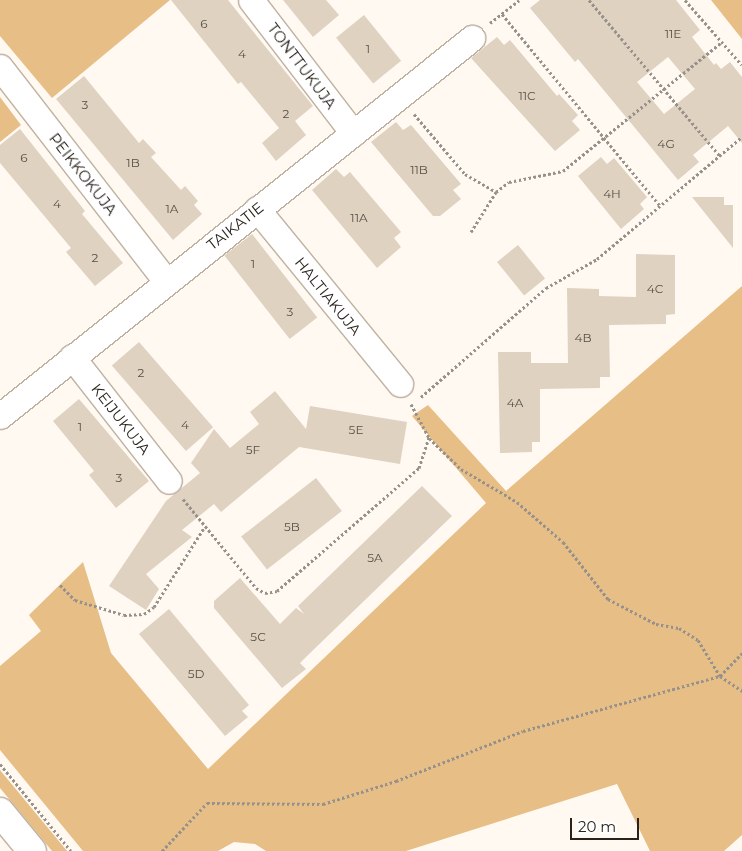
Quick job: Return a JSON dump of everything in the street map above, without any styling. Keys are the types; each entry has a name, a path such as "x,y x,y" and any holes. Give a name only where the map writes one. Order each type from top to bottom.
{"street":[{"name":"TONTTUKUJA","path":"251,0 353,133"},
{"name":"TAIKATIE","path":"0,416 166,281 472,38"},
{"name":"PEIKKOKUJA","path":"0,67 166,281"},
{"name":"HALTIAKUJA","path":"256,209 400,384"},
{"name":"KEIJUKUJA","path":"72,357 169,481"},
{"path":"0,812 32,851"}],"path":[{"path":"472,38 518,0"},
{"path":"589,0 720,156"},
{"path":"685,0 742,65"},
{"path":"502,14 660,206"},
{"path":"471,232 496,192 509,182 563,171 722,42"},
{"path":"411,111 465,174 496,192"},
{"path":"412,405 546,288 597,258 742,137"},
{"path":"400,384 429,438 461,470 517,502 563,542 608,599 656,624 679,628 698,640 720,676 742,691"},
{"path":"169,481 204,528 256,588 265,593 277,591 419,468 429,438"},
{"path":"60,585 74,600 124,615 144,614 154,607 204,528"},
{"path":"162,851 207,803 323,804 396,781 522,731 720,676 742,654"},
{"path":"0,764 71,851"}],"shaded area":[{"path":"0,0 170,0 52,98 0,36"},
{"path":"711,0 742,0 742,39"},
{"path":"0,97 21,125 0,142"},
{"path":"742,286 742,835 724,851 650,851 617,784 406,851 266,851 255,844 234,842 218,851 83,851 0,750 0,666 41,631 29,615 83,562 111,653 208,769 486,503 412,416 428,405 506,491"},
{"path":"0,770 67,851 52,851 0,788"}],"building":[{"path":"171,0 228,0 313,106 295,121 306,135 276,161 262,143 279,128 241,82 238,84"},
{"path":"283,0 326,0 339,15 313,37"},
{"path":"540,0 676,0 700,30 692,37 714,65 716,63 721,69 730,62 742,77 742,143 728,126 693,155 699,162 678,180 578,59 575,62 530,8","holes":["668,57 695,89 664,114 637,82"]},
{"path":"364,15 401,61 373,84 336,38"},
{"path":"497,37 504,45 510,40 557,96 559,94 578,115 572,121 580,130 555,151 471,58"},
{"path":"84,76 139,143 143,139 156,153 151,157 181,190 185,186 198,201 194,205 202,214 173,240 56,99"},
{"path":"396,122 403,130 411,125 461,184 453,190 461,199 440,216 433,216 371,142"},
{"path":"20,129 85,211 82,214 123,263 95,286 66,252 71,248 0,163 0,145"},
{"path":"601,157 607,164 614,158 647,197 640,204 644,209 621,229 578,176"},
{"path":"336,169 344,177 350,172 401,232 394,238 401,247 377,268 312,190"},
{"path":"692,197 724,197 724,205 733,205 733,248"},
{"path":"252,234 317,318 290,339 224,256"},
{"path":"518,245 545,278 524,295 497,262"},
{"path":"636,254 675,255 675,314 666,315 666,324 609,325 610,377 600,377 600,388 540,389 540,442 532,442 532,452 500,453 498,352 531,352 531,363 568,363 567,288 599,289 599,296 636,297"},
{"path":"139,342 213,427 186,451 112,366"},
{"path":"275,391 306,429 310,406 407,422 400,464 299,447 221,512 214,504 182,530 192,537 146,574 159,589 146,610 109,586 166,501 200,473 191,463 214,429 230,448 259,424 250,412"},
{"path":"79,399 149,481 116,508 89,475 94,471 53,421"},
{"path":"316,478 342,511 267,570 241,536"},
{"path":"422,486 452,516 300,663 306,669 282,688 214,608 214,601 240,578 280,624 296,608 304,614 298,606"},
{"path":"169,609 249,705 242,711 248,717 225,736 139,634"}]}
